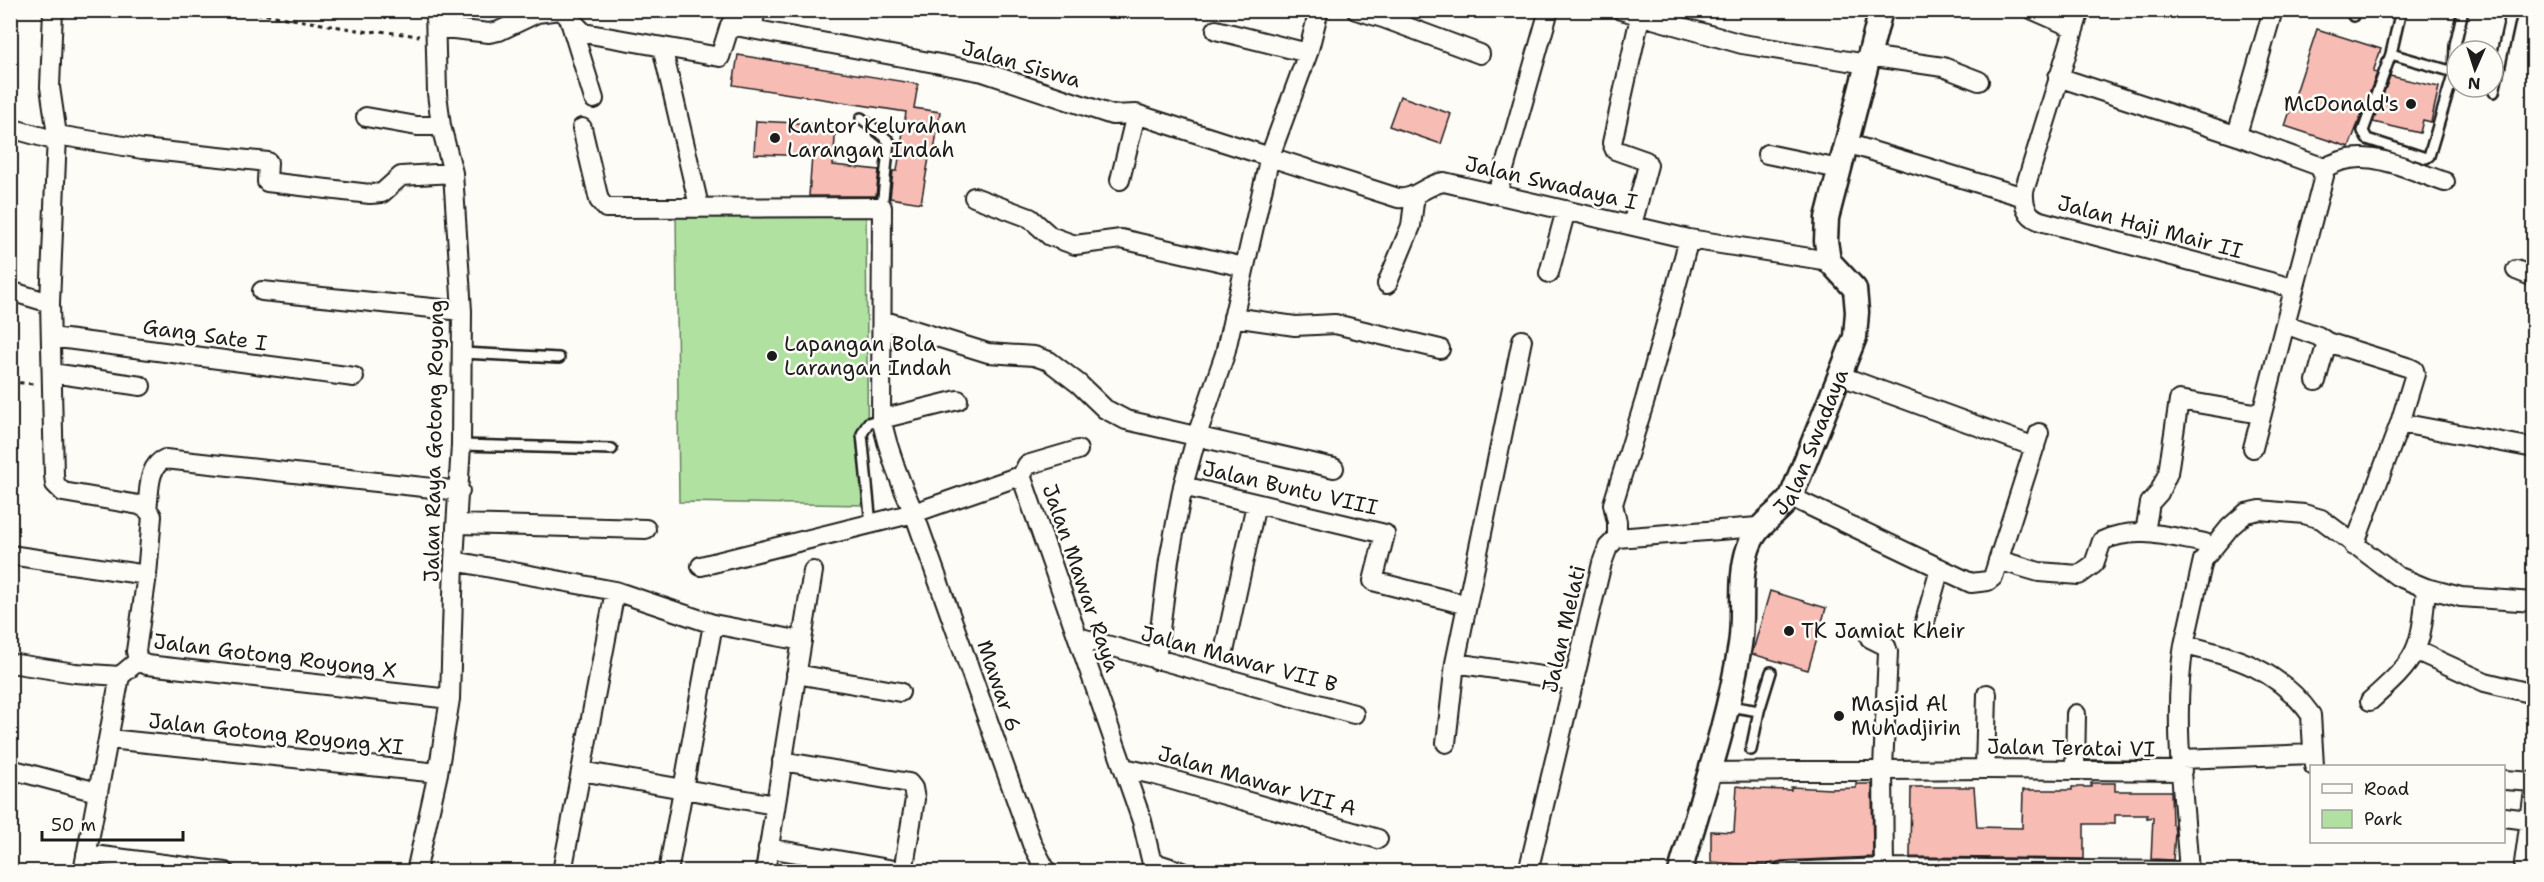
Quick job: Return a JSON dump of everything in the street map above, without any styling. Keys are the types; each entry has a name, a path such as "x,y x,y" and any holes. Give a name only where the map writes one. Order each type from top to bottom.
{"street":[{"path":"752,29 756,10"},
{"path":"1156,660 1169,560 1183,486 1197,435 1225,354 1270,156 1308,54 1319,10"},
{"path":"1356,10 1480,54"},
{"path":"1497,194 1549,10"},
{"path":"1622,10 1640,17 1742,44 1759,44 1868,60 1943,67 1979,81"},
{"path":"1829,261 1826,242 1827,218 1881,10"},
{"path":"1846,143 2024,197 2077,19 2033,10"},
{"path":"2241,137 2239,125 2273,10"},
{"path":"50,11 50,87 57,138 50,303 55,484 63,492 139,505 147,509 152,516 147,575 136,651 138,661"},
{"path":"435,25 489,33 499,31 537,13 564,14 594,99"},
{"name":"Jalan Siswa","path":"564,14 584,33 720,57 730,25 983,72 1112,115 1136,114 1270,156"},
{"path":"1632,225 1648,165 1646,161 1615,150 1612,143 1640,17"},
{"name":"Jalan Raya Gotong Royong","path":"416,872 438,773 450,699 454,561 460,492 462,311 453,173 441,126 437,93 435,25"},
{"path":"1216,30 1308,54"},
{"path":"662,47 699,206"},
{"path":"2058,77 2241,137 2319,166 2322,170 2324,176 2260,414 2253,448"},
{"path":"1120,180 1136,114"},
{"path":"366,117 417,126 441,126"},
{"path":"10,128 57,138 268,162 267,182 370,194 382,193 401,176 453,173"},
{"path":"582,128 599,200 603,207 882,207"},
{"path":"1767,154 1839,169"},
{"name":"Jalan Swadaya I","path":"1270,156 1398,198 1411,198 1436,182 1443,182 1689,239 1829,261"},
{"path":"2322,170 2336,160 2367,157 2445,182"},
{"path":"1387,284 1411,226 1415,195"},
{"path":"974,197 1030,218 1050,236 1075,245 1121,239 1244,267"},
{"name":"Jalan Haji Mair II","path":"2024,197 2025,207 2037,220 2293,288"},
{"name":"Mawar 6","path":"882,207 881,419 895,473 914,513 1032,844 1047,872"},
{"path":"1549,273 1566,210"},
{"path":"1689,239 1645,400 1613,504 1617,522 1617,538 1758,527"},
{"name":"Jalan Swadaya","path":"1680,872 1727,706 1741,644 1743,580 1748,549 1758,527 1782,509 1791,497 1855,337 1857,312 1855,289 1829,261"},
{"path":"2516,270 2534,277"},
{"path":"10,291 50,303"},
{"path":"262,291 462,311"},
{"path":"1233,317 1295,326 1335,324 1365,329 1440,349"},
{"path":"882,320 988,353 1034,356 1049,361 1105,409 1126,420 1334,468"},
{"path":"2285,324 2318,336 2327,342 2414,370 2415,374 2400,423 2354,546"},
{"name":"Gang Sate I","path":"51,337 354,377"},
{"path":"1446,743 1455,663 1522,340"},
{"path":"2316,381 2327,342"},
{"path":"1791,497 1971,583 1988,581 1993,577 2037,440 1841,376"},
{"path":"52,379 141,386"},
{"path":"881,419 958,400"},
{"path":"2145,532 2150,503 2159,494 2168,473 2179,400 2260,414"},
{"path":"2400,423 2534,448"},
{"path":"1020,479 1027,465 1078,450"},
{"path":"147,509 153,468 165,459 460,492"},
{"name":"Jalan Mawar Raya","path":"701,566 871,525 914,513 1014,478 1020,479 1023,481 1124,768 1142,821 1153,867"},
{"name":"Jalan Buntu VIII","path":"1183,486 1385,534 1373,581 1467,605"},
{"path":"1225,647 1256,504"},
{"path":"1782,872 2189,871 2181,765 2180,671 2184,645 2203,560 2230,527 2246,513 2260,510 2304,514 2321,519 2354,546 2397,576 2426,588 2461,597 2534,602"},
{"path":"457,524 646,529"},
{"path":"1998,560 2039,572 2079,575 2094,564 2102,541 2116,534 2145,532 2205,543 2212,549"},
{"name":"Jalan Melati","path":"1528,872 1602,563 1608,547 1617,538"},
{"path":"10,555 147,575"},
{"path":"454,561 615,591 713,624 802,641"},
{"path":"1924,625 1940,568"},
{"path":"765,872 813,571"},
{"path":"2370,701 2394,680 2417,651 2426,588"},
{"path":"562,872 615,591"},
{"path":"668,872 713,624"},
{"name":"Jalan Mawar VII B","path":"1078,637 1354,714"},
{"path":"1870,638 1886,646 1888,652 1883,769 1884,870"},
{"path":"2184,645 2209,650 2259,668 2276,679 2311,715 2314,760"},
{"path":"2417,651 2485,682 2534,694"},
{"name":"Jalan Gotong Royong X","path":"120,676 138,661 147,665 450,699"},
{"path":"10,663 75,673 120,676 85,863 225,872"},
{"path":"1455,663 1575,681"},
{"path":"796,674 900,692"},
{"path":"1985,769 1987,694"},
{"path":"2075,770 2076,714"},
{"name":"Jalan Gotong Royong XI","path":"109,739 438,773"},
{"name":"Jalan Teratai VI","path":"1708,772 1883,769 2075,770 2314,760"},
{"path":"768,848 904,871 915,799 913,788 909,783 782,761"},
{"name":"Jalan Mawar VII A","path":"1124,768 1378,839"},
{"path":"10,769 97,792"},
{"path":"581,771 775,805"},
{"path":"2505,780 2534,782"},
{"path":"2534,791 2528,820 2524,863 2534,868"},
{"path":"2505,818 2528,820"},
{"path":"1153,867 1183,872"}],"lane":[{"path":"2402,10 2391,54 2364,136 2367,140 2422,157 2429,156 2446,99"},
{"path":"2456,39 2463,10"},
{"path":"2505,42 2512,10"},
{"path":"2391,54 2445,69"},
{"path":"861,118 889,141 882,207"},
{"path":"462,354 559,358"},
{"path":"871,525 862,434 868,423 881,419"},
{"path":"461,445 612,449"},
{"path":"1750,750 1771,672"},
{"path":"1727,706 1759,711"}],"path":[{"path":"239,10 369,32 435,25"},
{"path":"10,382 52,379"}],"green space":[{"name":"Lapangan Bola Larangan Indah","path":"676,210 866,210 868,505 679,502"}],"building":[{"path":"2317,29 2381,49 2373,72 2377,73 2349,147 2285,126"},
{"path":"738,55 918,84 914,108 940,112 933,158 929,158 921,203 890,198 893,171 897,171 906,112 733,85"},
{"name":"McDonald's","path":"2390,76 2439,87 2431,122 2423,120 2420,133 2373,122"},
{"path":"1400,96 1451,114 1441,144 1389,126"},
{"path":"756,121 836,125 833,165 879,170 876,196 809,196 812,156 754,154"},
{"name":"TK Jamiat Kheir","path":"1770,591 1826,608 1808,670 1752,654"},
{"path":"2091,783 2115,783 2115,791 2171,791 2172,824 2175,833 2173,860 2151,859 2153,817 2147,818 2147,815 2115,815 2115,824 2084,824 2084,859 1910,857 1911,787 1974,787 1977,827 2022,828 2023,790 2072,790 2072,787 2091,787"},
{"path":"1856,784 1872,784 1873,857 1782,861 1768,864 1768,866 1711,862 1711,831 1734,832 1737,786 1791,790 1791,787 1856,788"}],"place":[{"name":"McDonald's","path":"2411,104"},
{"name":"Kantor Kelurahan Larangan Indah","path":"775,138"},
{"name":"Lapangan Bola Larangan Indah","path":"772,356"},
{"name":"TK Jamiat Kheir","path":"1789,631"},
{"name":"Masjid Al Muhadjirin","path":"1839,716"}]}
